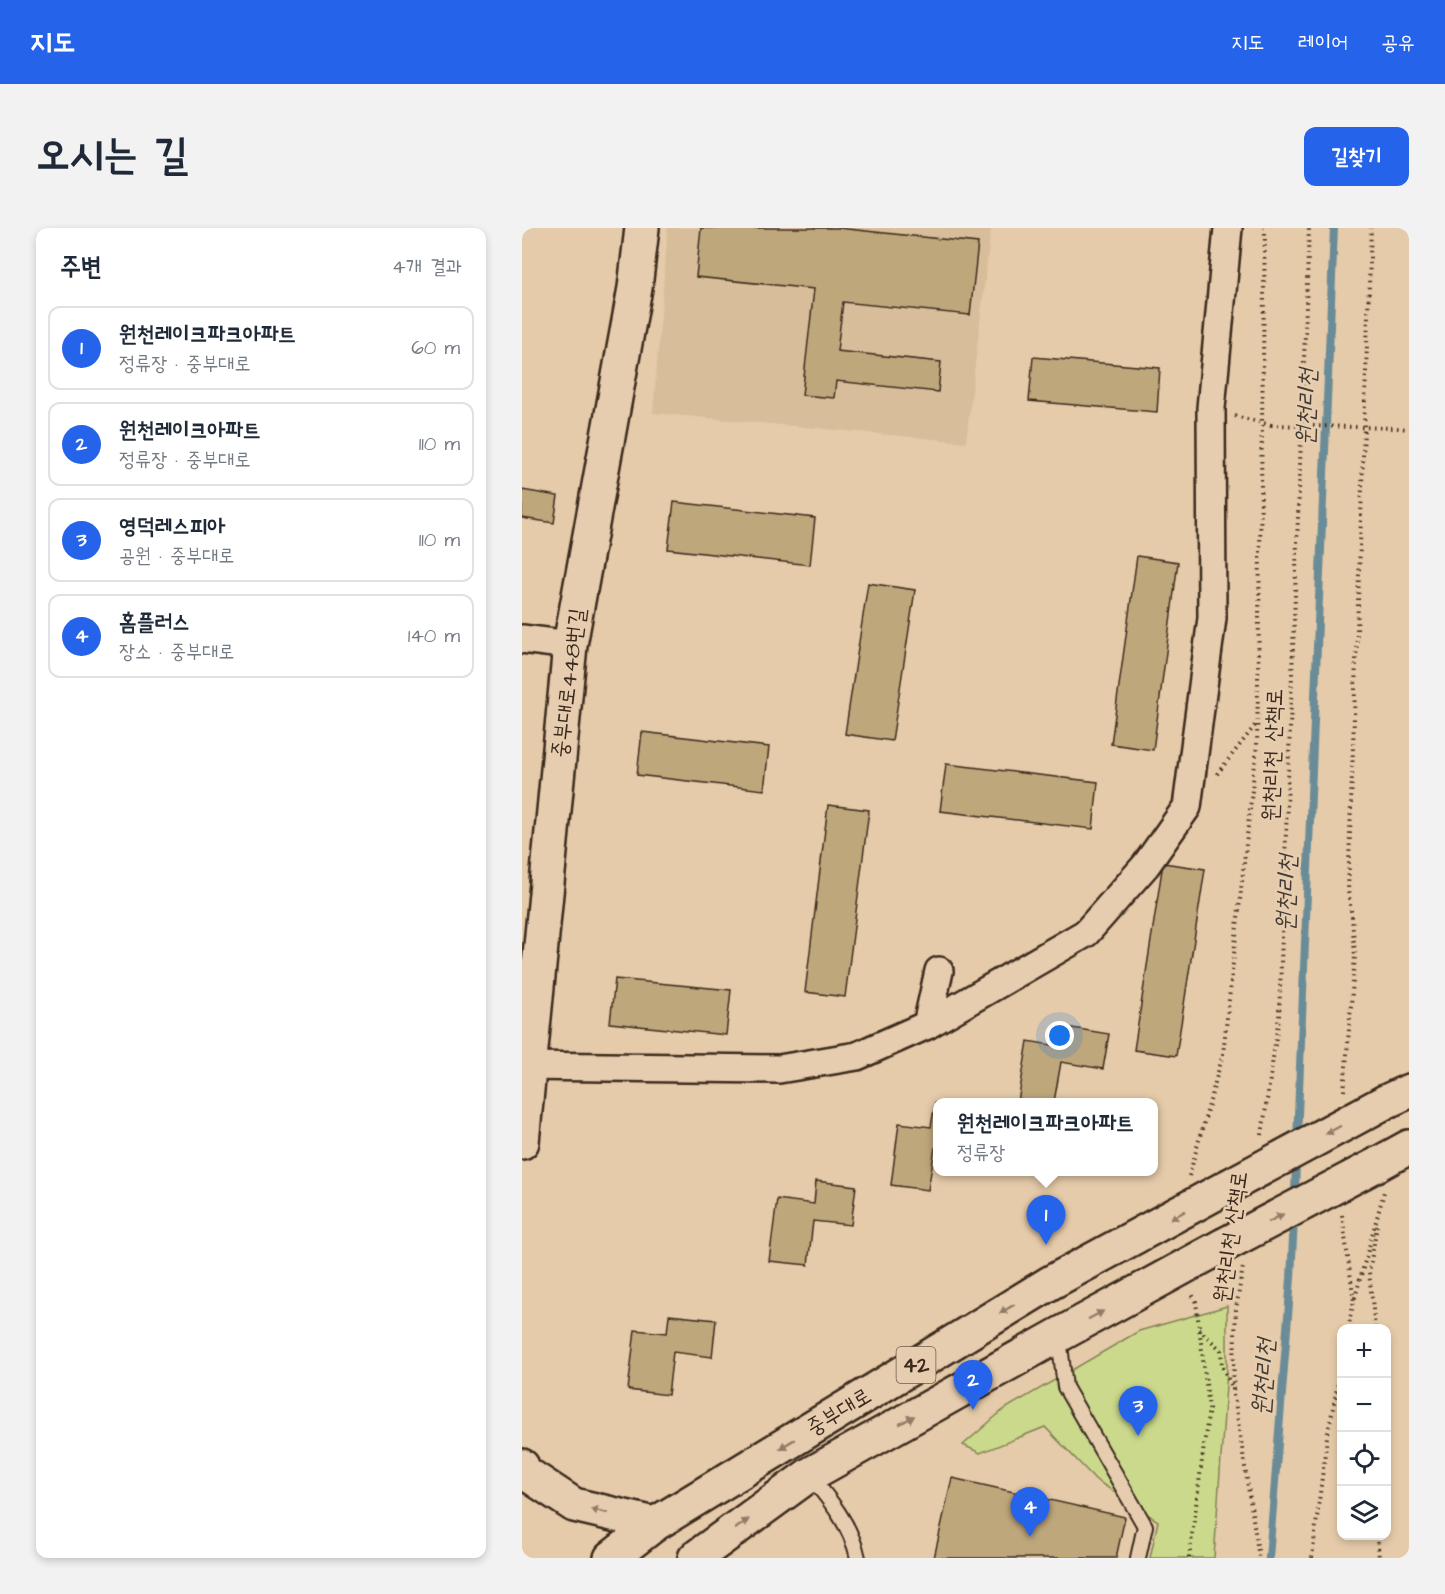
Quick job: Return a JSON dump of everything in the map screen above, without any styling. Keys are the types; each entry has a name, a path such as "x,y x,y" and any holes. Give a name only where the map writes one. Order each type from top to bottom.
{"main road":[{"name":"중부대로448번길","path":"522,1142 526,1067 570,645 635,288 642,228"},
{"name":"중부대로","path":"611,1558 656,1524 1050,1283 1397,1096"},
{"name":"42","path":"1234,1254 1392,1161"},
{"name":"중부대로","path":"695,1558 809,1475 1177,1271 1234,1254"},
{"path":"522,1466 524,1472 574,1505 656,1524"}],"street":[{"path":"526,1067 779,1069 856,1056 927,1025 1086,933 1146,865 1187,807 1212,618 1211,408 1228,228"},
{"path":"522,639 570,645"},
{"path":"927,1025 939,971"}],"lane":[{"path":"1059,1335 1065,1387 1145,1526 1138,1558"},
{"path":"809,1475 836,1506 855,1540 858,1558"}],"path":[{"path":"1179,1214 1222,1054 1257,745 1265,228"},
{"name":"원천리천 산책로","path":"1261,1140 1279,1016 1309,228"},
{"path":"1343,1098 1355,956 1348,891 1371,228"},
{"path":"1211,408 1271,425 1409,429"},
{"path":"1187,807 1206,789 1258,723"},
{"path":"1349,1324 1392,1161"},
{"path":"1374,1324 1369,1272 1379,1211 1392,1161"},
{"path":"1342,1215 1354,1300"},
{"name":"원천리천 산책로","path":"1233,1389 1236,1309 1234,1254"},
{"name":"원천리천 산책로","path":"1177,1271 1196,1302 1209,1408 1189,1558"},
{"name":"원천리천 산책로","path":"1199,1329 1221,1350 1222,1366 1233,1389"},
{"path":"1312,1558 1327,1437 1338,1378"},
{"path":"1233,1389 1259,1558"},
{"path":"1377,1540 1379,1558"}],"shaded area":[{"path":"668,228 991,228 966,442 653,413"}],"green space":[{"path":"1227,1306 1227,1371 1214,1558 1150,1558 1158,1521 1096,1480 1045,1427 980,1453 963,1445 1003,1410 1139,1331"}],"building":[{"path":"701,228 838,228 978,243 970,315 843,302 837,351 941,362 938,392 836,381 834,398 802,395 814,289 696,277"},
{"path":"1033,357 1160,368 1157,412 1029,401"},
{"path":"522,490 558,496 554,523 522,518"},
{"path":"674,502 815,518 810,565 668,549"},
{"path":"1137,556 1178,562 1153,750 1111,744"},
{"path":"868,583 915,590 892,741 845,734"},
{"path":"642,732 769,747 764,790 637,775"},
{"path":"946,764 1098,782 1093,829 940,811"},
{"path":"828,805 869,810 845,997 805,992"},
{"path":"1163,863 1205,869 1176,1056 1134,1050"},
{"path":"615,979 731,990 726,1035 610,1023"},
{"path":"1066,1027 1109,1034 1103,1069 1061,1062 1055,1098 1019,1098 1028,1041 1063,1047"},
{"path":"933,1115 933,1160 928,1190 891,1185 899,1123 931,1127"},
{"path":"816,1181 856,1186 851,1225 813,1221 808,1265 769,1261 777,1199 814,1204"},
{"path":"669,1315 716,1320 712,1357 673,1352 668,1395 628,1390 635,1330 667,1333"},
{"path":"952,1478 1125,1517 1116,1558 934,1558"}],"waterway":[{"name":"원천리천","path":"1297,1140 1334,228"},
{"name":"원천리천","path":"1295,1197 1296,1158"},
{"name":"원천리천","path":"1269,1558 1294,1218"}],"place":[{"name":"원천레이크파크아파트","path":"1046,1245"},
{"name":"원천레이크아파트","path":"973,1410"},
{"name":"영덕레스피아","path":"1138,1436"},
{"name":"홈플러스","path":"1030,1537"}]}
